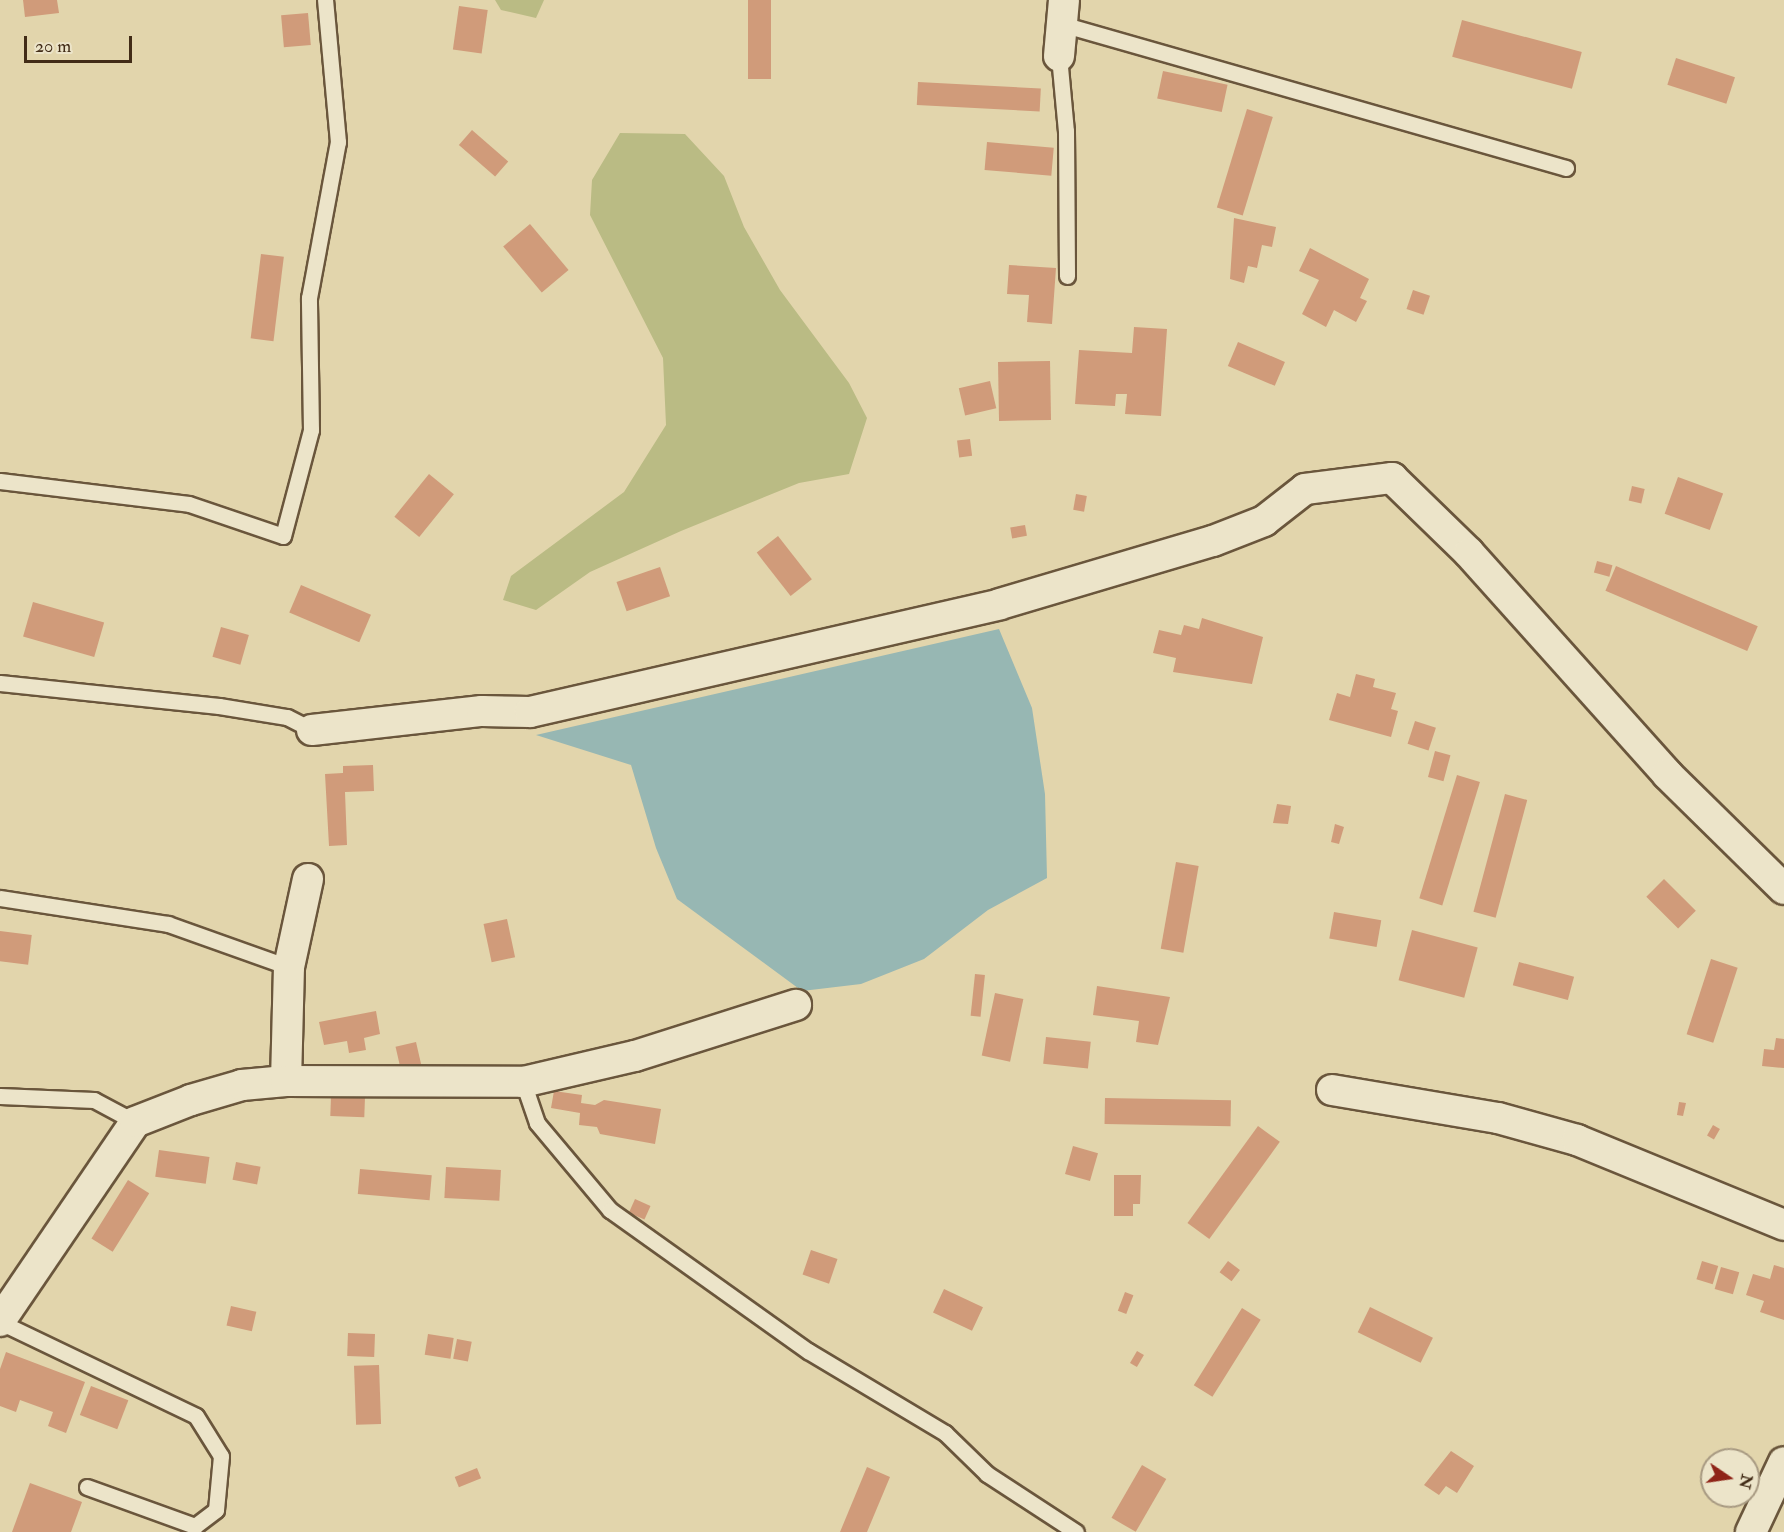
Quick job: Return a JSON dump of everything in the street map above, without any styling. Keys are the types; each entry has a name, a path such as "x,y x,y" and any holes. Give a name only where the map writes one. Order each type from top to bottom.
{"street":[{"path":"1059,56 1065,13"},
{"path":"312,730 482,711 530,712 1000,604 1213,541 1264,521 1305,489 1392,478 1468,553 1667,774 1784,889"},
{"path":"286,1081 289,967 308,879"},
{"path":"0,1322 135,1122 242,1085 286,1081 523,1082 635,1056 796,1005"},
{"path":"1332,1090 1498,1118 1577,1140 1784,1226"},
{"path":"1751,1532 1784,1462"}],"lane":[{"path":"0,481 189,504 283,536 311,430 309,298 338,142 325,0"},
{"path":"1065,13 1566,168"},
{"path":"1059,56 1066,130 1067,276"},
{"path":"0,683 219,706 287,717 312,730"},
{"path":"0,898 168,924 289,967"},
{"path":"523,1082 537,1123 610,1210 808,1350 945,1433 987,1474 1076,1532"},
{"path":"0,1096 94,1100 135,1122"},
{"path":"0,1322 196,1416 221,1456 216,1510 195,1529 87,1487"}],"green space":[{"path":"495,0 544,0 536,18 501,10"},
{"path":"620,133 685,134 724,176 744,227 780,290 849,383 867,418 849,474 799,483 681,531 590,572 536,610 503,600 511,576 624,492 666,425 663,358 590,215 592,180"}],"water":[{"path":"999,629 1032,708 1045,794 1047,878 988,910 924,959 861,984 802,991 677,899 656,848 631,765 536,735"}],"building":[{"path":"23,0 57,0 59,13 25,17"},
{"path":"748,0 771,0 771,79 748,79"},
{"path":"459,6 488,10 482,54 453,50"},
{"path":"308,13 311,45 284,47 281,15"},
{"path":"1462,20 1582,52 1572,89 1452,57"},
{"path":"1676,58 1735,77 1726,104 1667,85"},
{"path":"1163,71 1228,85 1222,112 1157,98"},
{"path":"918,82 1041,88 1040,111 917,105"},
{"path":"1247,109 1273,117 1243,215 1217,207"},
{"path":"472,130 508,161 495,177 459,145"},
{"path":"987,142 1054,148 1051,176 985,170"},
{"path":"1234,218 1276,227 1272,247 1262,245 1257,268 1248,266 1244,283 1230,279"},
{"path":"530,224 569,270 542,292 503,246"},
{"path":"1310,248 1369,279 1360,298 1367,301 1356,322 1334,310 1326,327 1302,314 1319,280 1299,271"},
{"path":"261,254 284,257 273,341 251,338"},
{"path":"1009,265 1056,268 1052,324 1027,322 1029,295 1007,294"},
{"path":"1413,290 1430,296 1424,315 1406,309"},
{"path":"1134,327 1167,329 1161,416 1125,414 1127,394 1116,394 1115,406 1075,404 1079,350 1132,353"},
{"path":"1238,342 1285,362 1275,386 1228,366"},
{"path":"1050,361 1051,420 999,421 998,362"},
{"path":"990,381 996,408 965,415 959,388"},
{"path":"970,439 972,456 959,457 957,441"},
{"path":"429,474 454,494 419,537 394,517"},
{"path":"1678,477 1723,493 1710,530 1665,514"},
{"path":"1632,486 1645,489 1641,504 1629,501"},
{"path":"1076,494 1087,496 1084,512 1073,510"},
{"path":"1025,525 1027,536 1012,538 1010,528"},
{"path":"778,536 812,579 791,596 757,553"},
{"path":"1597,561 1612,565 1609,577 1594,573"},
{"path":"1616,566 1758,626 1747,651 1605,591"},
{"path":"660,567 670,596 627,611 617,582"},
{"path":"301,585 371,615 359,642 289,613"},
{"path":"33,602 104,622 94,657 23,637"},
{"path":"1202,618 1263,637 1252,684 1173,672 1176,658 1153,653 1159,630 1181,635 1184,625 1199,629"},
{"path":"221,627 249,635 240,665 212,657"},
{"path":"1356,674 1375,679 1373,687 1396,693 1391,709 1398,711 1391,737 1329,720 1337,693 1350,697"},
{"path":"1415,721 1436,728 1429,751 1408,744"},
{"path":"1435,751 1450,755 1443,781 1428,777"},
{"path":"373,765 374,791 345,792 347,845 329,846 325,774 343,773 343,766"},
{"path":"1457,775 1480,782 1442,905 1419,898"},
{"path":"1505,794 1527,800 1496,918 1473,912"},
{"path":"1277,804 1291,806 1288,824 1273,823"},
{"path":"1335,824 1344,827 1339,844 1331,842"},
{"path":"1176,862 1199,866 1183,953 1161,949"},
{"path":"1664,879 1696,911 1678,928 1646,897"},
{"path":"1334,912 1381,920 1377,947 1329,939"},
{"path":"507,919 515,957 492,962 484,924"},
{"path":"1412,930 1478,948 1464,998 1399,980"},
{"path":"0,931 32,935 28,965 0,961"},
{"path":"1711,959 1738,968 1713,1043 1687,1034"},
{"path":"1519,962 1574,977 1568,1000 1513,985"},
{"path":"975,974 985,975 981,1017 971,1016"},
{"path":"1097,986 1170,997 1158,1045 1136,1042 1139,1021 1093,1015"},
{"path":"995,993 1023,999 1010,1062 982,1056"},
{"path":"376,1011 380,1034 364,1038 366,1050 349,1053 347,1041 324,1045 319,1022"},
{"path":"1046,1037 1091,1042 1088,1069 1043,1064"},
{"path":"1776,1038 1784,1039 1784,1068 1762,1066 1764,1049 1774,1050"},
{"path":"416,1042 421,1064 401,1069 396,1047"},
{"path":"554,1091 582,1095 581,1103 595,1105 604,1100 661,1109 655,1144 600,1134 597,1127 579,1125 580,1113 551,1108"},
{"path":"331,1096 365,1097 364,1117 330,1116"},
{"path":"1105,1098 1231,1100 1231,1126 1105,1124"},
{"path":"1679,1102 1686,1103 1683,1116 1677,1115"},
{"path":"1713,1125 1720,1129 1714,1139 1707,1135"},
{"path":"1258,1126 1280,1142 1209,1239 1187,1223"},
{"path":"1073,1146 1098,1153 1090,1181 1065,1174"},
{"path":"159,1150 210,1157 206,1184 155,1177"},
{"path":"236,1162 261,1167 257,1184 233,1180"},
{"path":"446,1167 501,1170 499,1201 444,1198"},
{"path":"360,1169 432,1175 430,1200 358,1194"},
{"path":"1114,1175 1141,1175 1140,1204 1133,1204 1133,1216 1114,1216"},
{"path":"128,1180 149,1193 113,1252 91,1239"},
{"path":"635,1199 651,1206 644,1220 629,1213"},
{"path":"811,1250 837,1259 829,1284 803,1275"},
{"path":"1228,1261 1240,1270 1232,1281 1220,1272"},
{"path":"1702,1261 1718,1266 1713,1284 1696,1279"},
{"path":"1774,1265 1784,1268 1784,1320 1760,1312 1764,1301 1746,1295 1753,1274 1770,1279"},
{"path":"1721,1267 1739,1272 1733,1294 1715,1289"},
{"path":"944,1289 983,1307 972,1331 933,1313"},
{"path":"1125,1292 1133,1295 1126,1314 1118,1311"},
{"path":"231,1306 256,1312 252,1331 227,1325"},
{"path":"1370,1307 1433,1338 1421,1363 1358,1332"},
{"path":"1242,1308 1261,1320 1212,1397 1194,1385"},
{"path":"348,1333 375,1334 374,1357 347,1356"},
{"path":"428,1334 454,1338 450,1359 425,1355"},
{"path":"457,1339 472,1342 468,1361 453,1359"},
{"path":"1137,1351 1144,1355 1137,1367 1130,1363"},
{"path":"6,1352 85,1382 66,1433 48,1426 53,1412 20,1400 16,1412 0,1406 0,1369"},
{"path":"379,1365 381,1424 356,1425 354,1366"},
{"path":"91,1386 128,1400 117,1429 80,1415"},
{"path":"1451,1451 1474,1466 1457,1493 1446,1486 1439,1495 1424,1485"},
{"path":"1142,1465 1166,1479 1136,1532 1112,1518"},
{"path":"867,1467 890,1477 867,1532 840,1532"},
{"path":"477,1468 481,1478 459,1487 455,1477"},
{"path":"30,1483 82,1502 71,1532 12,1532"}]}
